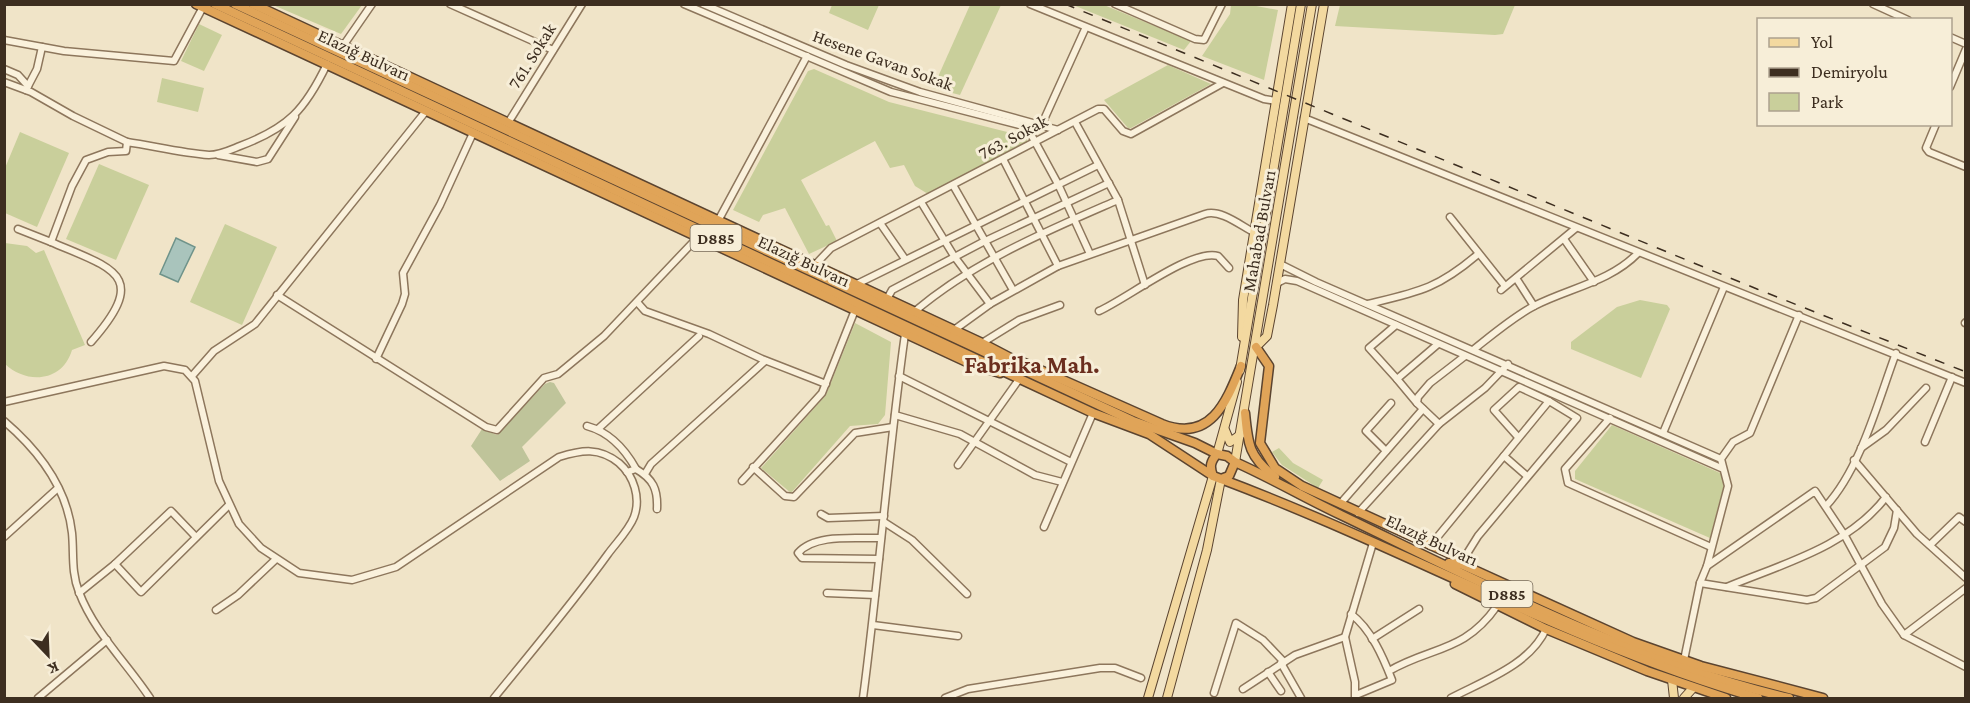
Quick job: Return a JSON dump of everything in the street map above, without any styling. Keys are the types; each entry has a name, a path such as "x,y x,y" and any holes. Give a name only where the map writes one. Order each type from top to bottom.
{"highway":[{"name":"Elazığ Bulvarı","path":"215,4 1093,413 1149,434 1217,477 1373,543 1548,623 1671,672 1758,699"},
{"name":"Elazığ Bulvarı","path":"235,4 1133,421 1195,443 1217,454"},
{"path":"253,4 1012,358 1162,423 1185,430 1199,426 1220,411 1227,402 1241,366"},
{"path":"200,6 905,334 969,363 1020,378"},
{"path":"1256,347 1266,357 1269,366 1260,431 1263,451 1282,474 1358,513 1476,566 1490,578"},
{"path":"1012,358 1063,388"},
{"path":"1245,413 1248,445 1254,458 1292,490"},
{"path":"1187,457 1196,460 1200,458 1202,450 1195,443"},
{"path":"1217,454 1227,456 1235,462 1232,474 1217,477 1210,463 1217,454"},
{"name":"Elazığ Bulvarı","path":"1235,462 1438,562 1618,643 1702,673 1789,699"},
{"path":"1438,562 1463,565 1633,642 1684,660 1822,699"},
{"path":"1438,572 1467,592 1545,629 1726,699"}],"main road":[{"path":"1241,366 1243,300 1292,4"},
{"name":"Mahabad Bulvarı","path":"1217,454 1241,366 1300,4"},
{"name":"Mahabad Bulvarı","path":"1235,462 1312,4"},
{"path":"1256,347 1267,336 1324,4"},
{"path":"1224,428 1230,442 1240,435"},
{"path":"1148,699 1217,477"},
{"path":"1167,699 1207,550 1217,477"},
{"path":"1672,680 1674,699"},
{"path":"1684,699 1693,687"}],"street":[{"path":"343,46 372,4"},
{"path":"450,4 553,50"},
{"name":"761. Sokak","path":"508,123 582,4"},
{"path":"684,4 805,58 891,92 1026,127 1058,184 1090,254"},
{"name":"Hesene Gavan Sokak","path":"703,4 810,50 920,92 1058,130"},
{"path":"1030,4 1223,83 1276,101"},
{"path":"1119,5 1195,39 1204,40 1222,4"},
{"path":"1873,4 1904,18"},
{"path":"4,40 42,48 174,61 200,6"},
{"path":"1042,124 1085,28"},
{"path":"27,88 37,69 42,48"},
{"path":"1952,82 1965,49"},
{"path":"718,221 810,50"},
{"path":"4,82 27,88 73,116 128,142 257,162 268,159 311,97 327,64"},
{"path":"4,69 18,75 27,88"},
{"name":"763. Sokak","path":"814,266 831,248 1098,109 1104,109 1123,130 1131,134 1223,83"},
{"path":"192,375 214,351 255,324 426,111"},
{"path":"217,154 264,136 299,112"},
{"path":"1304,118 1638,253 1896,353 1965,383"},
{"path":"1075,122 1118,200 1145,285"},
{"path":"1935,126 1926,148 1929,152 1965,167"},
{"path":"376,359 402,304 405,294 403,273 440,205 473,133"},
{"path":"51,242 72,186 86,160 108,152 126,151 128,142"},
{"path":"1003,159 1058,266"},
{"path":"855,285 1098,165"},
{"path":"887,299 892,290 954,256 1108,183"},
{"path":"953,185 1012,290"},
{"path":"914,312 967,273 993,258 1042,232 1118,200"},
{"path":"921,202 954,256 990,304"},
{"path":"954,330 1012,290 1058,266 1212,212 1255,232"},
{"path":"1450,217 1503,288 1576,228"},
{"path":"880,223 905,259"},
{"path":"18,229 114,272 122,282 121,293 108,322 91,342"},
{"path":"277,295 486,427 497,430 544,378 551,378 567,367 604,336 697,238"},
{"path":"1564,239 1594,282"},
{"path":"1473,350 1534,306 1594,282 1638,253"},
{"path":"1367,304 1425,290 1451,278 1477,255"},
{"path":"1099,311 1177,266 1201,257 1218,256 1229,268"},
{"path":"1280,264 1721,459"},
{"path":"1516,278 1534,306"},
{"path":"1277,283 1285,279 1297,280 1500,372 1721,468"},
{"path":"1663,433 1724,287"},
{"path":"636,302 645,311 709,334 765,360 826,384"},
{"path":"982,343 1019,320 1060,305"},
{"path":"742,481 822,393 855,310"},
{"path":"1684,660 1700,583 1707,566 1728,486 1721,468 1721,459 1733,442 1750,433 1799,315"},
{"path":"1396,325 1369,348 1420,406 1439,423"},
{"path":"863,699 884,519 888,453 896,415 905,334"},
{"path":"598,429 699,336"},
{"path":"1397,379 1438,344"},
{"path":"1826,506 1836,495 1860,449 1896,353"},
{"path":"1340,504 1386,451 1420,406 1418,397 1430,382 1465,356"},
{"path":"645,474 651,464 765,360"},
{"path":"1358,513 1439,423 1444,422 1485,388 1508,364"},
{"path":"4,402 164,366 176,366 192,375 198,390 219,481 229,505 247,535 275,560 299,573 352,580 396,567 559,457 580,450 597,451 612,458 627,472 637,495 634,518 587,584 494,699"},
{"path":"899,376 1071,462"},
{"path":"958,465 1020,378"},
{"path":"1925,442 1952,378"},
{"path":"1463,560 1478,536 1577,418 1519,387 1494,410 1518,437"},
{"path":"1860,449 1886,430 1926,388"},
{"path":"1430,546 1549,401"},
{"path":"1386,451 1366,431 1391,403"},
{"path":"1044,527 1093,413"},
{"path":"896,415 940,427 974,442 1035,475 1062,482"},
{"path":"1610,418 1564,469 1568,483 1711,548"},
{"path":"4,421 30,443 58,488 69,515 74,577 79,593 107,640 150,699"},
{"path":"586,426 598,429 628,453 636,469 645,474 654,484 658,496 657,509"},
{"path":"753,467 785,496 794,497 855,434 893,427"},
{"path":"1504,456 1527,476"},
{"path":"1854,460 1930,546 1965,578"},
{"path":"627,472 636,469"},
{"path":"4,537 58,488"},
{"path":"1707,566 1812,492 1816,492 1904,635 1965,667"},
{"path":"1726,588 1845,536 1876,510 1886,497"},
{"path":"115,564 141,592 229,505"},
{"path":"1700,583 1808,600 1828,590 1885,547 1894,528 1897,510"},
{"path":"79,593 115,564 171,511 196,537"},
{"path":"821,514 828,518 884,519 919,546 967,594"},
{"path":"1930,546 1959,516 1965,522"},
{"path":"879,559 802,558 798,553 804,547 822,541 881,538"},
{"path":"1351,614 1360,620 1372,639 1389,671 1391,682 1356,697 1345,637 1351,614 1373,543"},
{"path":"216,610 238,595 275,560"},
{"path":"1904,635 1965,588"},
{"path":"827,593 875,595"},
{"path":"1389,671 1426,653 1445,649 1465,639 1483,624 1497,606"},
{"path":"1372,639 1419,609"},
{"path":"1214,693 1236,623 1263,640 1282,662 1301,699"},
{"path":"873,625 958,636"},
{"path":"1451,699 1518,661 1533,648 1545,629"},
{"path":"1243,689 1282,662 1345,637"},
{"path":"41,698 107,640"},
{"path":"945,699 968,689 1100,668 1115,668 1141,678"},
{"path":"1268,672 1281,691"}],"green space":[{"path":"832,4 879,5 868,30 829,13"},
{"path":"1340,4 1515,5 1503,34 1495,35 1335,26"},
{"path":"273,5 362,5 341,34"},
{"path":"970,5 1001,5 960,95 933,88"},
{"path":"1073,5 1104,5 1191,41 1184,50"},
{"path":"1231,5 1251,5 1278,10 1264,80 1202,56 1230,14"},
{"path":"199,24 222,35 204,71 181,61"},
{"path":"1168,65 1211,84 1128,128 1104,100"},
{"path":"814,69 889,102 1027,137 1027,142 928,194 915,186 904,165 890,168 875,141 801,180 826,226 829,225 837,241 809,254 785,208 763,215 759,222 733,210 808,71"},
{"path":"162,78 204,88 198,112 157,102"},
{"path":"20,132 69,153 37,227 5,213 5,168"},
{"path":"99,164 149,185 116,260 66,239"},
{"path":"225,224 277,247 242,325 190,302"},
{"path":"5,243 27,246 36,253 44,250 85,345 72,350 60,369 43,377 23,375 5,364"},
{"path":"1640,300 1667,305 1670,309 1641,378 1571,349 1571,342 1617,307"},
{"path":"855,323 891,342 885,415 878,424 850,426 791,493 761,468 826,395"},
{"path":"554,383 566,403 522,447 530,461 500,481 471,446 482,429 497,435 545,384"},
{"path":"1612,425 1720,473 1725,481 1710,538 1575,479 1575,471"},
{"path":"1279,448 1293,463 1323,480 1318,488 1282,465 1272,452"}],"water":[{"path":"176,238 195,247 178,282 160,274"}],"railway":[{"path":"1065,4 1757,289 1966,372"}],"district":[{"name":"Fabrika Mah.","path":"1032,365"}]}
